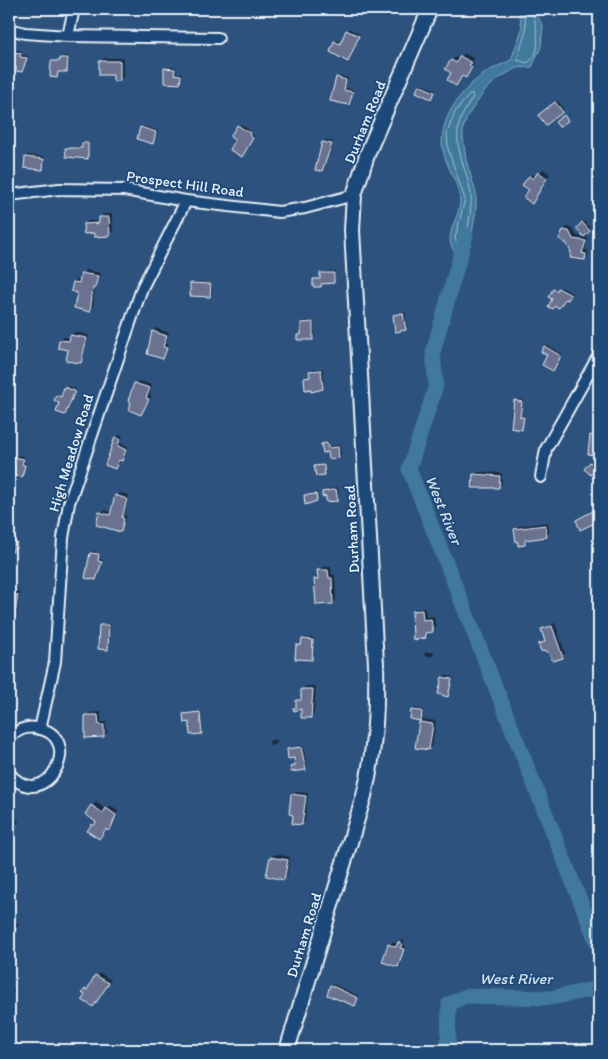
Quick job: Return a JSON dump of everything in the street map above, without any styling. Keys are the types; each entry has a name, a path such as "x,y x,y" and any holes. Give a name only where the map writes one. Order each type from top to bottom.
{"main road":[{"name":"Durham Road","path":"287,1050 364,796 374,756 376,664 352,230 354,195 368,152 430,9"}],"street":[{"path":"68,36 74,9"},
{"path":"9,29 25,33 68,36 218,38"},
{"name":"Prospect Hill Road","path":"9,195 59,189 124,190 186,201 279,212 305,208 354,195"},
{"name":"High Meadow Road","path":"40,729 55,662 63,538 69,503 142,288 186,201"},
{"path":"541,477 546,449 599,355"},
{"path":"9,739 22,729 40,729 50,734 58,743 60,758 56,771 44,782 32,785 21,782 9,773"}],"water":[{"path":"519,9 537,9 539,20 543,25 541,47 532,67 516,68 496,80 484,92 468,115 463,128 463,138 466,160 476,193 476,209 470,245 463,254 457,254 452,248 450,235 460,201 443,150 444,128 453,107 467,88 487,72 511,60 522,29"}],"building":[{"path":"346,30 359,36 348,62 330,52 334,41 340,44"},
{"path":"12,52 21,53 20,57 27,58 22,72 16,71 16,67 10,66"},
{"path":"460,56 472,63 469,65 472,67 466,78 462,76 456,86 447,80 451,73 445,69 451,60 456,63"},
{"path":"60,58 68,58 67,72 58,72 57,78 50,77 51,61 60,61"},
{"path":"99,61 120,61 120,81 113,81 113,75 99,75"},
{"path":"164,68 175,69 174,74 181,75 180,84 164,83"},
{"path":"336,77 346,80 344,90 353,92 349,105 330,101"},
{"path":"419,85 435,92 431,99 416,92"},
{"path":"555,102 563,112 546,125 538,115"},
{"path":"564,115 568,121 559,127 555,122"},
{"path":"237,125 250,133 249,135 253,138 242,157 230,150 235,140 230,137"},
{"path":"140,127 156,132 153,144 137,139"},
{"path":"322,142 332,144 322,171 315,170"},
{"path":"82,143 88,143 88,159 66,157 65,148 82,148"},
{"path":"25,157 44,159 43,170 24,168"},
{"path":"538,172 547,178 532,204 523,197 529,190 522,185 529,176 533,179"},
{"path":"99,217 109,217 110,236 94,237 94,233 84,234 83,224 99,223"},
{"path":"582,222 590,231 584,237 576,229"},
{"path":"563,230 569,231 573,239 586,241 582,253 586,254 585,260 570,258 571,252 566,243 559,239"},
{"path":"81,273 98,276 95,288 93,288 90,312 74,308 77,293 71,291 73,282 79,283"},
{"path":"320,273 334,273 334,283 313,287 313,279 320,279"},
{"path":"190,283 211,284 210,297 190,296"},
{"path":"558,288 571,295 568,300 565,299 559,308 555,306 553,309 548,307 552,299 548,297 553,289 557,291"},
{"path":"403,313 406,330 395,332 393,315"},
{"path":"313,322 313,340 297,340 297,335 301,335 301,323"},
{"path":"152,331 167,336 163,347 167,348 163,359 147,354"},
{"path":"70,335 87,338 81,363 66,361 68,350 58,348 59,340 69,341"},
{"path":"544,346 561,356 553,371 542,365 547,355 541,352"},
{"path":"321,370 323,389 311,392 311,389 305,390 304,378 310,377 309,371"},
{"path":"134,383 150,388 146,398 149,399 141,415 129,410 131,402 128,401"},
{"path":"64,387 75,391 65,415 56,412 59,403 54,401 56,395 61,397"},
{"path":"514,400 522,402 520,417 524,417 522,430 511,428"},
{"path":"590,435 599,436 599,453 593,452 593,455 588,454"},
{"path":"115,437 120,439 118,446 126,450 122,461 119,460 115,469 105,465"},
{"path":"327,443 328,448 338,447 339,458 329,459 328,452 323,453 321,444"},
{"path":"13,457 24,459 22,464 25,465 22,477 9,474 9,468 14,470"},
{"path":"590,462 597,468 591,475 584,469"},
{"path":"324,465 325,475 316,476 314,466"},
{"path":"473,474 500,476 499,488 472,488"},
{"path":"336,489 338,501 326,502 326,496 322,497 322,492"},
{"path":"316,494 317,501 305,505 304,495"},
{"path":"115,495 127,499 122,518 124,519 121,532 96,525 99,512 110,515"},
{"path":"599,508 599,521 580,530 576,520"},
{"path":"545,525 547,537 525,540 525,545 518,546 514,529"},
{"path":"9,537 14,537 14,542 17,542 13,552 9,551"},
{"path":"90,553 99,554 98,561 102,562 96,580 85,578"},
{"path":"317,570 328,570 329,578 332,578 333,604 316,605 314,579 318,579"},
{"path":"9,594 18,595 14,622 9,622"},
{"path":"422,610 423,620 431,619 433,632 425,633 426,638 413,640 412,611"},
{"path":"99,625 109,625 108,650 98,649"},
{"path":"552,626 563,658 553,661 548,652 541,651 538,644 545,642 541,629"},
{"path":"302,639 313,640 312,660 295,659 296,645 301,645"},
{"path":"442,677 452,679 448,697 438,694"},
{"path":"301,689 313,689 311,718 301,718 301,709 294,711 293,708 296,708 296,700 301,700"},
{"path":"411,710 422,711 421,721 410,719"},
{"path":"200,712 202,734 190,735 189,722 184,723 183,714"},
{"path":"85,715 98,715 99,725 104,725 104,737 85,738"},
{"path":"419,722 433,724 429,750 415,748"},
{"path":"301,747 306,770 291,772 290,767 295,766 294,758 288,759 287,749"},
{"path":"291,794 306,796 302,825 292,824 293,815 289,814"},
{"path":"91,805 103,813 106,808 116,815 111,828 108,831 106,829 99,839 87,831 96,822 85,814"},
{"path":"9,818 17,826 9,835"},
{"path":"270,857 288,860 284,880 266,876"},
{"path":"9,925 16,928 12,938 9,937"},
{"path":"398,942 402,944 400,948 404,949 398,967 382,962 388,944 396,947"},
{"path":"95,975 109,983 93,1007 82,1000 85,995 82,993 85,989 87,990"},
{"path":"330,985 358,998 355,1006 327,995"}],"waterway":[{"name":"West River","path":"466,235 433,352 436,386 409,469 599,948"},
{"name":"West River","path":"448,1050 449,1004 466,996 551,998 599,988"}]}
